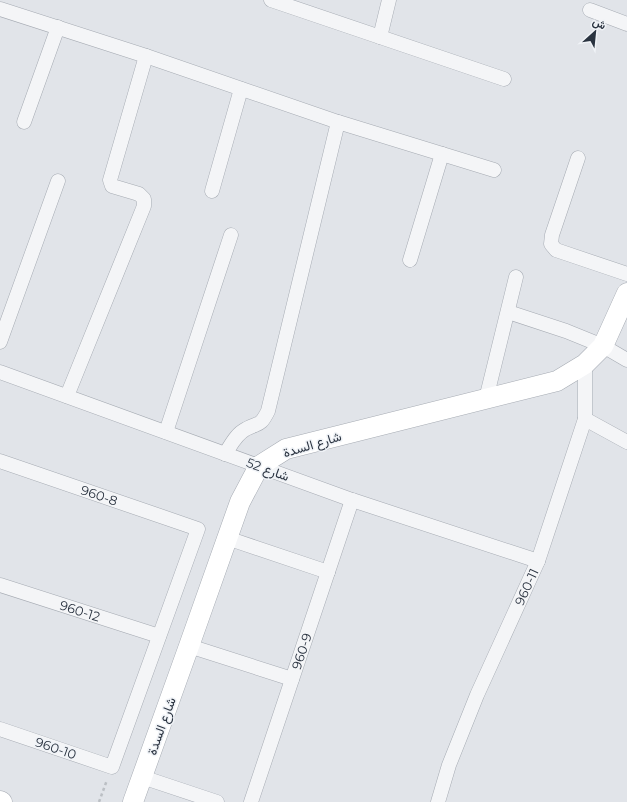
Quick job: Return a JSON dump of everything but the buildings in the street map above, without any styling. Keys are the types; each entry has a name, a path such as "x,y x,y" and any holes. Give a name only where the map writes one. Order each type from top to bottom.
{"street":[{"path":"271,0 504,79"},
{"path":"380,37 389,0"},
{"path":"0,9 146,56 338,122 494,170"},
{"path":"590,10 627,24"},
{"path":"24,122 58,27"},
{"path":"67,396 144,206 144,199 139,194 112,186 110,180 146,56"},
{"path":"212,191 241,89"},
{"path":"226,454 237,437 246,429 258,424 264,419 268,411 338,122"},
{"path":"410,260 442,154"},
{"path":"578,158 552,235 551,244 556,250 627,274"},
{"path":"0,342 58,181"},
{"path":"166,432 231,235"},
{"path":"486,399 516,278"},
{"name":"شارع السدة","path":"133,802 240,502 259,466 286,449 557,381 585,364 603,346 627,293"},
{"path":"508,312 566,330 603,346 627,360"},
{"name":"960-11","path":"438,802 449,765 477,695 538,561 585,419 585,364"},
{"name":"شارع 52","path":"0,372 352,500 538,561"},
{"path":"585,419 627,442"},
{"name":"960-8","path":"0,461 198,528 159,636"},
{"name":"960-9","path":"251,802 352,500"},
{"path":"227,538 328,572"},
{"name":"960-12","path":"0,585 159,636"},
{"path":"112,766 159,636"},
{"path":"189,646 292,680"},
{"name":"960-10","path":"0,729 112,766"},
{"path":"142,777 217,802"}],"path":[{"path":"99,802 112,766"}]}
